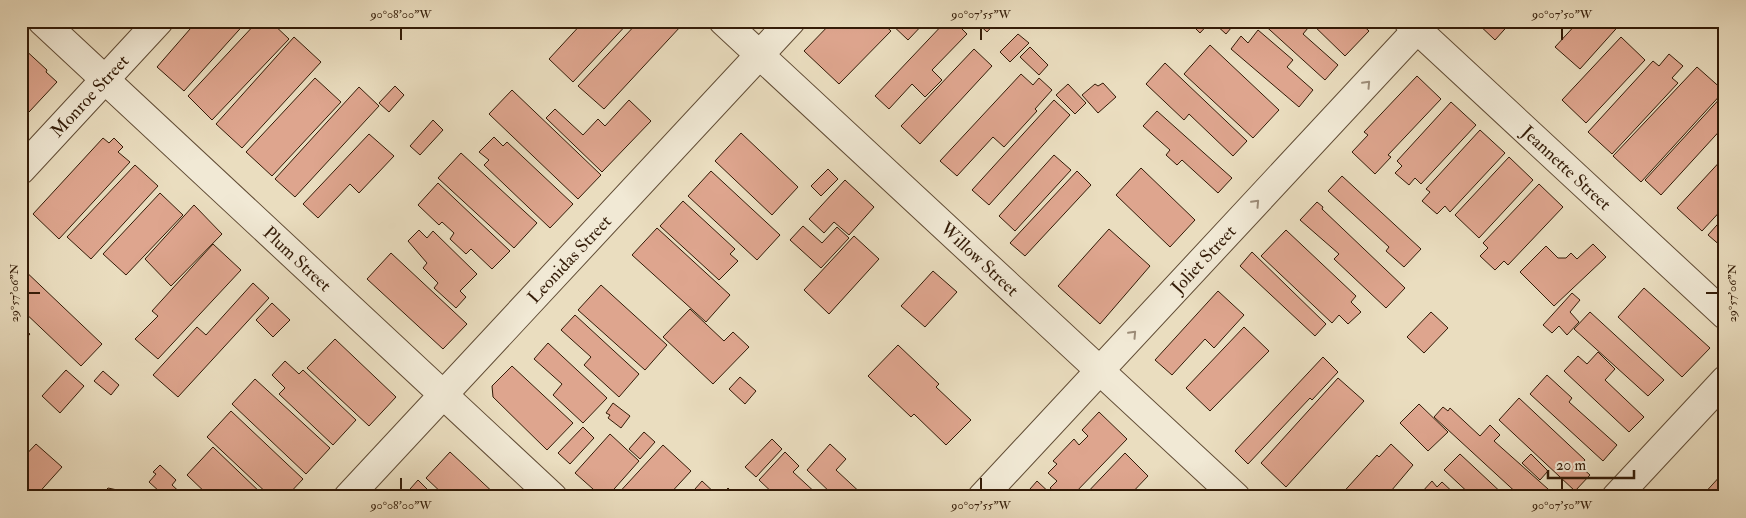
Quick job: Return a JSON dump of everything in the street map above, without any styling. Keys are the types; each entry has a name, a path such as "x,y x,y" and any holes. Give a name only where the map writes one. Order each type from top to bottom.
{"street":[{"name":"Plum Street","path":"42,21 552,497"},
{"name":"Monroe Street","path":"21,170 159,21"},
{"name":"Willow Street","path":"723,21 1236,497"},
{"name":"Leonidas Street","path":"348,497 791,21"},
{"name":"Jeannette Street","path":"1417,24 1725,315"},
{"name":"Joliet Street","path":"982,497 1417,24"},
{"path":"1616,497 1725,380"}],"building":[{"path":"197,21 247,21 184,91 157,67"},
{"path":"270,21 289,39 212,120 188,96 257,22 263,27"},
{"path":"510,21 522,21 517,27"},
{"path":"584,21 630,21 573,82 549,59"},
{"path":"639,21 676,21 681,26 604,109 578,86"},
{"path":"833,21 880,21 891,31 839,84 804,51"},
{"path":"888,21 926,21 908,40"},
{"path":"946,21 954,21 967,34 932,70 942,80 925,97 912,84 889,109 875,96"},
{"path":"975,21 997,21 987,32"},
{"path":"1188,21 1211,21 1200,33"},
{"path":"1217,21 1237,21 1226,34 1215,24"},
{"path":"1260,21 1300,21 1308,28 1303,34 1338,65 1325,80"},
{"path":"1309,21 1358,21 1369,31 1345,56"},
{"path":"1475,21 1512,21 1495,40"},
{"path":"1579,21 1623,21 1580,69 1555,47"},
{"path":"1258,30 1293,60 1287,67 1313,90 1299,107 1231,49 1241,36 1248,43"},
{"path":"1018,34 1029,43 1010,62 1000,52"},
{"path":"294,37 321,62 242,148 216,124"},
{"path":"1621,37 1645,60 1586,123 1562,100"},
{"path":"1210,45 1279,110 1253,138 1184,74"},
{"path":"21,46 57,82 29,112 26,110 21,115"},
{"path":"1030,47 1048,65 1039,75 1020,57"},
{"path":"974,49 992,66 920,144 901,126"},
{"path":"1669,54 1683,66 1672,78 1678,83 1612,154 1588,132 1653,61 1659,66"},
{"path":"1165,63 1247,141 1233,156 1189,114 1184,120 1146,84"},
{"path":"1697,67 1724,91 1641,182 1613,156"},
{"path":"1021,74 1033,85 1039,78 1052,90 1035,109 1037,111 1004,147 993,137 957,176 940,161"},
{"path":"1417,76 1441,99 1388,155 1391,157 1375,174 1352,152 1368,135 1364,132"},
{"path":"315,78 341,102 272,176 246,152"},
{"path":"1103,83 1116,97 1098,113 1082,95 1095,84 1098,86"},
{"path":"1068,84 1086,103 1075,114 1056,95"},
{"path":"395,86 404,95 389,112 379,103"},
{"path":"359,87 379,106 295,197 275,179"},
{"path":"512,90 601,175 578,199 489,114"},
{"path":"1724,94 1725,125 1661,195 1645,180"},
{"path":"629,100 651,121 602,172 546,118 555,109 583,135 598,119 605,126"},
{"path":"1054,100 1070,115 989,205 972,190"},
{"path":"1451,102 1476,125 1421,184 1415,178 1409,185 1395,173 1402,166 1397,161"},
{"path":"1157,111 1232,178 1218,193 1182,160 1177,165 1166,155 1170,150 1143,126"},
{"path":"433,120 443,130 420,155 410,146"},
{"path":"1480,130 1505,153 1450,212 1445,206 1437,214 1422,201 1430,192 1426,189"},
{"path":"741,133 798,187 772,215 715,161"},
{"path":"369,134 394,156 359,193 350,184 318,218 303,204"},
{"path":"494,137 503,146 507,142 573,204 550,228 484,165 489,160 479,152"},
{"path":"103,138 109,143 114,138 123,147 118,152 130,162 59,239 33,214"},
{"path":"461,153 537,223 514,248 438,178"},
{"path":"1054,155 1071,170 1015,231 999,216"},
{"path":"1725,156 1725,206 1702,231 1677,208"},
{"path":"1509,157 1533,180 1479,238 1455,215"},
{"path":"135,165 158,186 91,259 67,237"},
{"path":"1141,168 1195,220 1170,247 1116,195"},
{"path":"828,169 838,179 821,196 811,186"},
{"path":"711,171 780,235 757,260 688,196"},
{"path":"1077,171 1091,185 1025,256 1010,243"},
{"path":"1342,176 1421,249 1404,267 1386,251 1389,247 1328,191"},
{"path":"845,180 874,207 849,235 834,222 824,233 809,219"},
{"path":"438,183 510,251 492,269 471,249 466,254 450,239 454,233 442,222 439,225 418,205"},
{"path":"1539,184 1563,207 1508,265 1504,261 1495,270 1480,256 1488,248 1483,243"},
{"path":"160,193 183,215 126,275 103,254"},
{"path":"683,201 735,249 730,254 738,261 719,280 660,226"},
{"path":"1317,202 1323,207 1322,209 1405,288 1386,308 1334,259 1339,254 1300,220"},
{"path":"194,205 222,234 171,286 145,259"},
{"path":"1725,216 1725,244 1722,247 1708,235"},
{"path":"803,226 822,243 837,227 849,238 821,268 790,240"},
{"path":"657,228 730,295 706,322 632,255"},
{"path":"1109,229 1150,266 1100,324 1058,286"},
{"path":"419,230 427,238 433,231 477,274 460,291 466,297 456,308 434,288 438,283 423,268 427,263 408,241"},
{"path":"1286,230 1356,296 1351,302 1361,312 1348,324 1339,315 1332,323 1261,256"},
{"path":"854,236 879,259 829,314 804,290"},
{"path":"213,244 241,270 158,359 135,339 158,316 152,311"},
{"path":"1593,244 1606,257 1554,306 1520,272 1546,246 1558,258 1566,258 1571,253 1577,259"},
{"path":"1252,252 1326,324 1315,336 1240,266"},
{"path":"391,253 467,324 443,349 367,279"},
{"path":"21,267 102,344 81,366 21,309"},
{"path":"933,271 957,292 925,327 901,306"},
{"path":"253,283 269,298 178,397 153,375 197,327 206,335"},
{"path":"601,285 667,345 645,370 578,310"},
{"path":"1644,288 1710,348 1682,377 1618,317"},
{"path":"1218,291 1244,315 1214,348 1205,339 1172,375 1155,360"},
{"path":"1572,293 1580,300 1570,312 1579,322 1567,335 1559,326 1552,333 1543,325"},
{"path":"272,303 290,320 273,337 256,320"},
{"path":"690,309 724,341 733,332 749,347 713,384 663,337"},
{"path":"1431,312 1448,328 1424,353 1407,337"},
{"path":"1590,312 1664,380 1648,396 1574,329"},
{"path":"575,315 639,374 619,397 584,365 591,357 561,330"},
{"path":"21,327 30,334 21,344"},
{"path":"1244,327 1269,351 1210,411 1186,388"},
{"path":"335,339 396,397 369,426 307,368"},
{"path":"548,343 607,398 583,423 553,395 562,384 534,359"},
{"path":"898,345 939,384 936,387 971,420 946,445 914,414 911,417 868,376"},
{"path":"1598,352 1615,369 1605,380 1644,417 1629,432 1564,371 1578,356 1587,364"},
{"path":"1323,357 1338,372 1312,400 1310,398 1248,464 1235,451"},
{"path":"285,361 299,374 303,370 356,420 333,445 279,394 285,388 272,375"},
{"path":"512,366 573,423 547,450 493,397 492,386"},
{"path":"66,370 84,386 60,413 42,396"},
{"path":"103,371 119,385 111,395 94,381"},
{"path":"1547,375 1572,398 1569,402 1617,445 1603,461 1530,394"},
{"path":"740,377 756,391 745,404 729,389"},
{"path":"1338,378 1364,401 1286,487 1261,463"},
{"path":"255,379 330,448 306,474 232,404"},
{"path":"1519,398 1585,460 1580,466 1590,475 1575,491 1499,420"},
{"path":"613,403 630,416 621,428 608,418 610,415 606,413"},
{"path":"1419,404 1448,432 1428,451 1400,423"},
{"path":"1443,407 1448,411 1450,408 1480,436 1490,425 1500,435 1494,441 1557,497 1521,497 1434,417"},
{"path":"231,411 303,479 286,497 271,497 207,437"},
{"path":"1099,412 1127,439 1074,494 1060,497 1050,488 1057,481 1048,473 1057,464 1053,461 1074,439 1079,445 1088,436 1082,430"},
{"path":"583,427 594,438 570,464 558,453"},
{"path":"644,432 655,442 640,459 629,449"},
{"path":"610,434 639,461 607,497 602,497 575,473"},
{"path":"772,439 782,449 756,477 745,467"},
{"path":"36,444 62,467 35,497 21,497 21,460"},
{"path":"830,444 846,459 836,470 865,497 835,497 807,470"},
{"path":"1391,444 1413,465 1386,497 1339,497 1377,455 1379,457"},
{"path":"663,445 691,471 667,497 615,497"},
{"path":"213,447 265,497 210,497 187,475"},
{"path":"450,452 498,497 446,497 426,478"},
{"path":"785,452 799,466 793,472 819,496 823,492 827,497 777,497 759,480"},
{"path":"1125,453 1148,476 1128,497 1083,497"},
{"path":"1460,454 1506,497 1473,497 1444,470"},
{"path":"1531,454 1548,471 1540,480 1522,463"},
{"path":"160,465 176,480 172,485 185,497 157,496 160,492 149,482 156,474 153,472"},
{"path":"1723,473 1725,475 1725,497 1701,497"},
{"path":"418,480 435,497 403,497"},
{"path":"702,481 718,496 717,497 688,497"},
{"path":"1037,481 1054,497 1023,497"},
{"path":"1432,481 1437,487 1442,482 1458,497 1428,497 1422,492"},
{"path":"108,488 122,491 123,497 99,497"},
{"path":"728,488 737,497 720,497"},
{"path":"50,491 57,497 44,497"},
{"path":"1683,491 1690,497 1677,497"}]}
